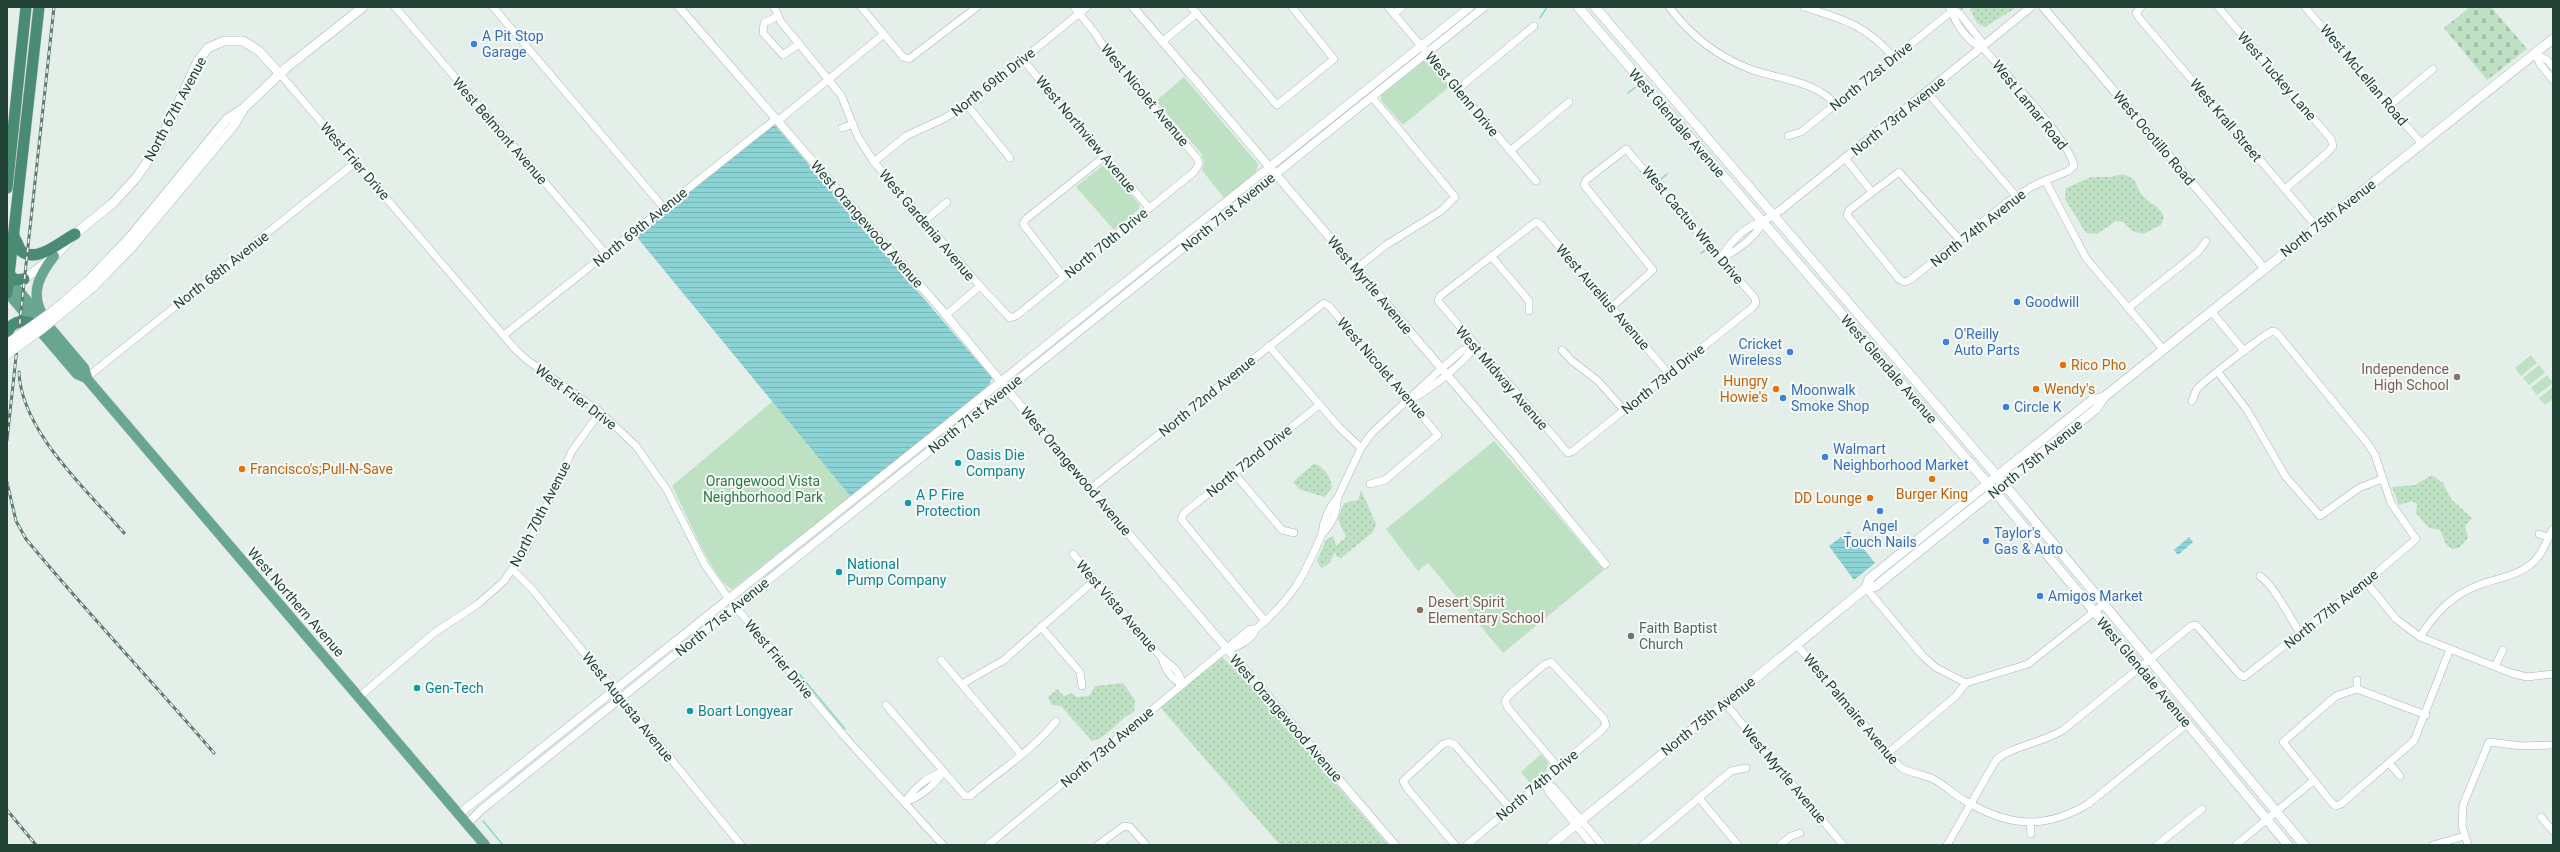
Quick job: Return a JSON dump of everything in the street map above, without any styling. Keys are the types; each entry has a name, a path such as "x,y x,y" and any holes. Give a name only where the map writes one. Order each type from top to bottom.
{"highway":[{"path":"7,188 26,7"},
{"path":"24,279 8,284 39,7"},
{"path":"14,236 21,251 35,255 44,252 75,234"},
{"path":"7,333 13,324 20,321 31,322 37,327"}],"main road":[{"path":"7,354 42,329 91,284 223,123 244,108 280,74 363,7"},
{"name":"West Glendale Avenue","path":"1578,7 1994,492 2288,845"},
{"name":"West Glendale Avenue","path":"1595,7 2004,484 2304,845"},
{"name":"North 75th Avenue","path":"1551,845 1796,644 1866,588 1876,586 1994,492 2096,409 2104,397 2163,349 2553,39"},
{"name":"North 67th Avenue","path":"24,279 54,256 75,234 122,195 151,158 171,123 198,61 208,48 224,40 243,41 260,51 280,74"},
{"path":"53,331 38,306 36,294 41,275 54,256"},
{"name":"West Northern Avenue","path":"8,284 22,296 84,368 86,378"},
{"name":"West Northern Avenue","path":"8,284 37,327 77,374 86,378 485,845"},
{"path":"7,344 91,284"},
{"name":"North 75th Avenue","path":"1866,588 1869,579 1987,484 2092,400 2104,397"}],"street":[{"name":"West Belmont Avenue","path":"395,7 606,254"},
{"path":"493,7 664,208"},
{"name":"West Orangewood Avenue","path":"679,7 778,119 946,315 1090,489 1395,845"},
{"name":"West Gardenia Avenue","path":"774,7 778,16 799,44 841,95 858,137 874,162 980,286 1010,318"},
{"path":"861,7 903,57 909,60 977,7"},
{"name":"West Nicolet Avenue","path":"1074,7 1109,55 1197,158 1199,164"},
{"name":"North 69th Drive","path":"874,162 906,136 943,119 967,105 1087,7"},
{"name":"West Myrtle Avenue","path":"1133,7 1447,375 1605,564"},
{"path":"1191,7 1277,105 1334,59 1292,7"},
{"name":"West Glenn Drive","path":"1388,7 1536,181"},
{"path":"1394,14 1402,7"},
{"name":"North 71st Avenue","path":"459,814 790,550 1004,385 1131,290 1372,97 1470,7"},
{"name":"North 71st Avenue","path":"467,824 481,810 796,558 1125,283 1270,167 1424,49 1484,7"},
{"path":"1669,7 1686,27 1714,52 1755,70 1824,92 1835,104"},
{"path":"1804,7 1858,26 1877,39 1894,58"},
{"name":"North 73rd Avenue","path":"1721,258 1734,240 1754,224 1774,216 2031,7"},
{"name":"West Ocotillo Road","path":"2043,7 2265,268"},
{"name":"West Tuckey Lane","path":"2218,7 2331,139 2333,146 2285,189"},
{"name":"West McLellan Road","path":"2305,7 2422,144"},
{"name":"North 72st Drive","path":"1788,136 1800,132 1894,58 1951,9"},
{"name":"West Lamar Road","path":"1951,9 1960,14 1981,41 1982,48 2055,132 2073,159 2074,166"},
{"name":"West Krall Street","path":"2139,10 2317,227"},
{"path":"1162,42 1197,13"},
{"path":"778,16 764,23 763,33 783,55 799,44"},
{"path":"1458,89 1534,26"},
{"name":"North 69th Avenue","path":"504,335 884,34"},
{"path":"2535,54 2547,60 2553,67"},
{"path":"2535,54 2540,64 2553,80"},
{"name":"West Northview Avenue","path":"1023,60 1150,208"},
{"path":"2390,106 2433,69"},
{"name":"West Frier Drive","path":"280,74 527,360 600,412 636,446 658,475 674,502 705,565 729,599 844,736 942,845"},
{"path":"1927,92 2016,196"},
{"path":"1356,269 1386,245 1441,211 1455,197 1372,97"},
{"path":"1510,151 1569,102"},
{"path":"967,105 1010,158"},
{"path":"842,128 854,124"},
{"name":"West Cactus Wren Drive","path":"1612,307 1653,270 1584,185 1586,180 1626,149 1721,258 1756,302"},
{"path":"1064,277 1023,224 1026,219 1105,156"},
{"path":"1845,158 1872,192 1899,172 1960,240"},
{"name":"North 68th Avenue","path":"86,378 356,162"},
{"name":"North 70th Drive","path":"1010,318 1016,316 1150,208 1194,172 1199,164"},
{"name":"North 74th Avenue","path":"1872,192 1849,210 1847,215 1899,279 1904,282 1910,280 2016,196 2045,180 2068,171 2074,166"},
{"path":"2045,180 2086,258 2163,349"},
{"path":"924,221 947,202"},
{"name":"West Aurelius Avenue","path":"1491,256 1536,222 1540,224 1669,374"},
{"path":"2128,308 2198,252 2206,240"},
{"path":"1491,256 1529,301 1529,310"},
{"name":"West Midway Avenue","path":"1491,256 1440,296 1438,301 1568,453"},
{"path":"1125,283 1131,290"},
{"path":"946,315 980,286"},
{"name":"North 73rd Drive","path":"1568,453 1669,374 1756,302"},
{"name":"West Nicolet Avenue","path":"1324,303 1410,400 1438,435 1385,480 1370,484"},
{"name":"North 72nd Avenue","path":"1090,489 1324,303"},
{"path":"2211,311 2244,351"},
{"path":"2192,401 2197,389 2218,372 2244,351 2273,331 2368,444 2382,479 2359,488 2320,516 2286,477 2246,410 2218,372"},
{"path":"1269,346 1350,439 1361,448"},
{"name":"North 73rd Avenue","path":"1410,400 1414,392 1458,354 1475,346"},
{"name":"North 73rd Avenue","path":"988,845 1182,684 1250,629 1256,629 1283,606 1299,584 1322,534 1329,511 1337,499 1361,448 1381,424 1410,400 1419,396 1464,361 1475,346"},
{"path":"1562,350 1571,360 1598,381 1624,410"},
{"path":"1458,354 1464,361"},
{"name":"North 72nd Drive","path":"1265,621 1181,519 1184,514 1320,405"},
{"name":"North 70th Avenue","path":"359,697 434,633 491,594 513,570 572,451 600,412"},
{"path":"1234,474 1282,530 1294,533"},
{"name":"North 77th Avenue","path":"2151,660 2196,625 2240,675 2244,677 2301,634 2366,582 2416,539 2396,512 2382,479"},
{"path":"2420,637 2430,621 2450,600 2479,584 2520,571 2540,554 2553,529"},
{"path":"2539,534 2548,537"},
{"path":"790,550 796,558"},
{"name":"West Vista Avenue","path":"1073,554 1162,658 1170,664 1181,677 1182,684"},
{"name":"West Augusta Avenue","path":"513,570 532,589 741,845"},
{"path":"2260,576 2274,591 2285,611 2301,634"},
{"path":"962,684 997,665 1095,580"},
{"path":"2366,582 2393,616 2420,637 2495,666 2527,676 2553,674"},
{"path":"1866,588 1922,655 1935,667 1966,683"},
{"path":"1888,753 1954,698 1966,683 2028,664 2104,604"},
{"path":"1041,627 1080,672 1082,686"},
{"path":"683,636 689,644"},
{"name":"West Palmaire Avenue","path":"1796,644 1900,767 1936,780 1972,804"},
{"path":"2426,715 2357,689 2336,696 2283,742 2313,781 2336,806 2390,764 2414,741 2426,715 2450,649"},
{"path":"2495,666 2503,650"},
{"path":"941,660 1021,754"},
{"path":"1947,845 1972,804 1991,766 2000,756 2056,734 2151,660"},
{"name":"North 74th Drive","path":"1467,845 1543,780 1558,767 1606,725 1604,719 1551,662 1515,690 1505,702 1508,708 1558,767"},
{"path":"2357,680 2357,689"},
{"name":"West Myrtle Avenue","path":"1724,702 1843,845"},
{"path":"886,705 965,796 970,796 1048,732 1056,721"},
{"path":"1972,804 1999,817 2030,823 2066,816 2088,804 2187,724"},
{"path":"1455,845 1407,788 1403,781 1449,742 1455,745 1510,808"},
{"path":"2468,845 2465,836 2463,805 2489,742 2522,746 2553,745"},
{"path":"2390,764 2400,776"},
{"path":"1644,845 1731,771 1746,768"},
{"path":"904,802 914,800 938,779 943,772"},
{"path":"1543,780 1578,822 1602,845"},
{"path":"2236,845 2313,781"},
{"path":"1699,798 1738,845"},
{"path":"2157,845 2202,809"},
{"path":"2541,817 2553,831"},
{"path":"1578,822 1592,845"},
{"path":"2030,823 2031,834"},
{"path":"1098,845 1124,826 1130,828 1146,845"},
{"path":"1780,845 1791,836 1800,833"},
{"path":"2433,845 2465,836"}],"green space":[{"path":"1972,7 2017,7 1985,27 1977,23 1970,9"},
{"path":"2470,7 2491,7 2527,49 2487,80 2444,28"},
{"path":"1425,60 1450,86 1403,125 1381,100 1381,95"},
{"path":"1184,77 1258,164 1256,172 1224,198 1202,170 1204,162 1201,153 1156,101"},
{"path":"1102,166 1106,166 1140,205 1138,210 1114,230 1076,187"},
{"path":"2122,174 2132,178 2142,194 2160,210 2164,217 2161,225 2143,234 2132,231 2123,222 2116,221 2097,234 2086,233 2065,199 2066,188 2091,177 2111,177"},
{"path":"2531,355 2537,363 2521,376 2515,368"},
{"path":"2539,365 2545,373 2529,385 2523,378"},
{"path":"2547,375 2553,383 2537,395 2531,388"},
{"path":"2553,387 2553,399 2545,405 2539,398"},
{"name":"Orangewood Vista Neighborhood Park","path":"773,401 851,497 732,589 725,584 708,559 672,486"},
{"path":"1494,441 1604,570 1503,653 1428,563 1418,571 1386,529"},
{"path":"1313,464 1324,469 1330,480 1332,488 1324,497 1299,489 1293,482"},
{"path":"2432,475 2443,483 2451,499 2472,518 2465,527 2468,538 2459,548 2452,549 2446,544 2440,530 2429,528 2416,513 2417,504 2412,501 2399,505 2392,487 2415,485"},
{"path":"1361,490 1376,524 1373,532 1341,558 1337,557 1335,552 1329,564 1321,568 1317,561 1326,540 1333,536 1336,546 1346,537 1338,519 1344,503 1358,500"},
{"path":"1222,657 1244,677 1388,845 1280,845 1160,707"},
{"path":"1123,683 1135,700 1134,712 1128,715 1103,736 1092,741 1061,706 1052,705 1048,697 1057,689 1064,696 1072,693 1077,697 1089,696 1095,686"},
{"path":"1541,754 1548,763 1547,770 1531,784 1521,772"}],"water":[{"path":"774,124 992,378 989,385 851,497 636,236"},
{"path":"1849,531 1875,563 1854,580 1829,546"},
{"path":"2189,537 2193,542 2178,555 2174,550"}],"waterway":[{"path":"1540,18 1547,7"},
{"path":"1960,11 1963,7"},
{"path":"1628,93 1636,87"},
{"path":"1661,179 1667,174"},
{"path":"1701,253 1706,250"},
{"path":"795,669 845,729"},
{"path":"483,821 503,845"}],"railway":[{"path":"7,440 54,7"},
{"path":"19,372 23,394 31,416 43,438 75,479 124,533"},
{"path":"7,482 16,521 26,539 72,594 214,753"},
{"path":"7,810 36,845"}],"place":[{"name":"A Pit Stop Garage","path":"474,44"},
{"name":"Goodwill","path":"2017,302"},
{"name":"O'Reilly Auto Parts","path":"1946,342"},
{"name":"Cricket Wireless","path":"1790,352"},
{"name":"Rico Pho","path":"2063,365"},
{"name":"Independence High School","path":"2457,377"},
{"name":"Hungry Howie's","path":"1776,389"},
{"name":"Wendy's","path":"2036,389"},
{"name":"Moonwalk Smoke Shop","path":"1783,398"},
{"name":"Circle K","path":"2006,407"},
{"name":"Walmart Neighborhood Market","path":"1825,457"},
{"name":"Oasis Die Company","path":"958,463"},
{"name":"Francisco's;Pull-N-Save","path":"242,469"},
{"name":"Burger King","path":"1932,479"},
{"name":"DD Lounge","path":"1870,498"},
{"name":"A P Fire Protection","path":"908,503"},
{"name":"Angel Touch Nails","path":"1880,511"},
{"name":"Taylor's Gas & Auto","path":"1986,541"},
{"name":"National Pump Company","path":"839,572"},
{"name":"Amigos Market","path":"2040,596"},
{"name":"Desert Spirit Elementary School","path":"1420,610"},
{"name":"Faith Baptist Church","path":"1631,636"},
{"name":"Gen-Tech","path":"417,688"},
{"name":"Boart Longyear","path":"690,711"}]}
